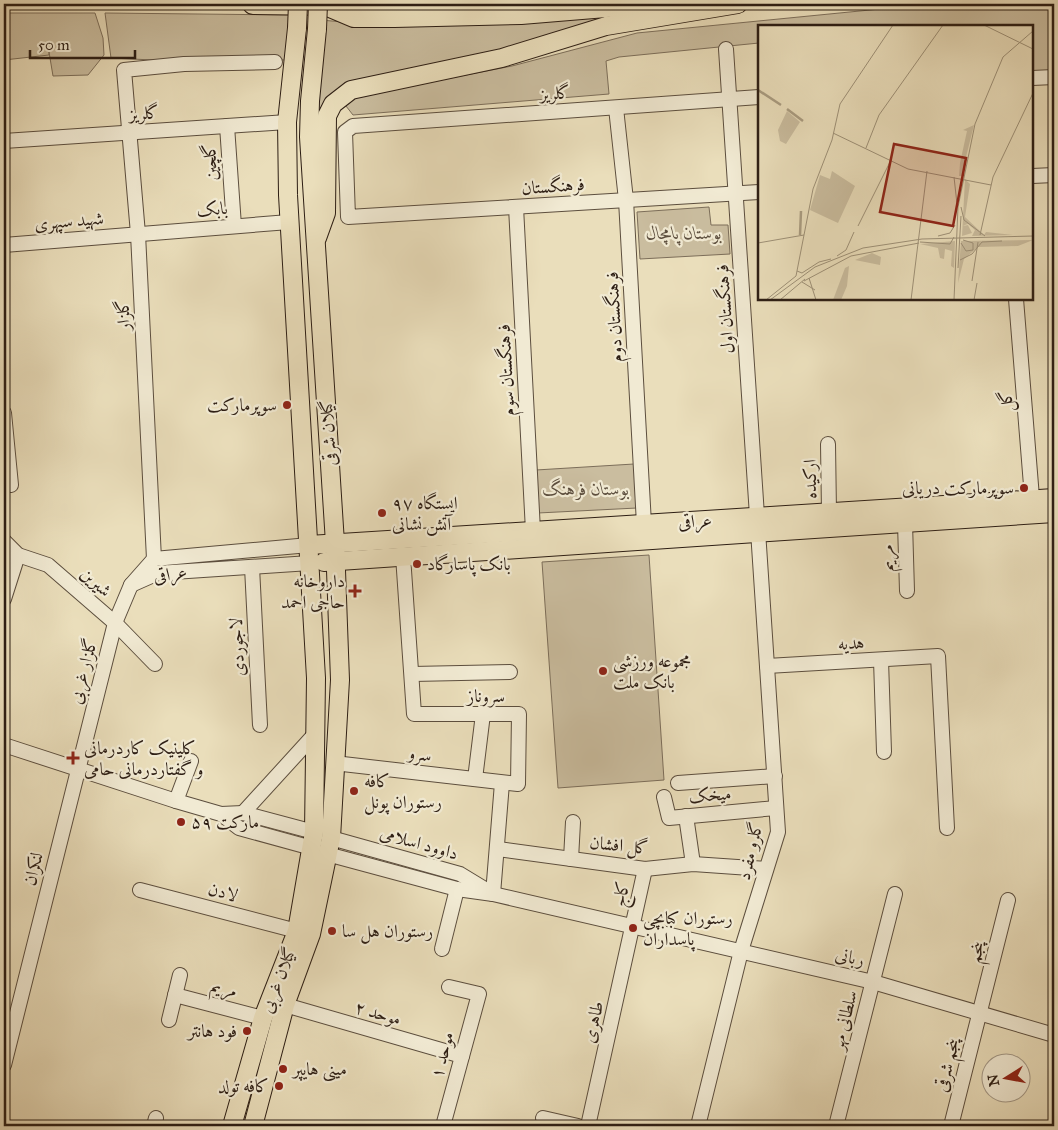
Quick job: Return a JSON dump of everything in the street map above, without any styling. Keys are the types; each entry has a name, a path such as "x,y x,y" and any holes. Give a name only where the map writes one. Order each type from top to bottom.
{"highway":[{"path":"253,4 331,5 354,17 521,14 642,4"}],"main road":[{"name":"گیلان شرقی","path":"298,4 286,122 289,222 308,516 316,678 315,734 321,843"},
{"path":"315,243 326,213 327,116 333,104 351,90 502,58 606,26 738,4"},
{"name":"گیلان شرقی","path":"321,843 334,763 340,680 336,561 315,243 309,118 317,29 331,5"},
{"path":"298,374 324,372"},
{"name":"عراقی","path":"309,545 644,524 905,523 1033,507 1054,498"},
{"name":"عراقی","path":"310,563 758,525 829,512 1033,507 1054,513"},
{"path":"308,516 333,514"},
{"name":"گیلان غربی","path":"233,1123 263,1018 297,931 321,843"},
{"name":"گیلان غربی","path":"256,1123 285,1005 311,934 321,843"},
{"path":"233,1123 256,1123"}],"street":[{"name":"فرهنگستان اول","path":"726,49 758,525"},
{"name":"گلزار","path":"154,559 138,234 124,70 184,64 275,62"},
{"path":"1033,78 1054,77"},
{"name":"گلریز","path":"348,217 345,132 353,126 758,98"},
{"name":"فرهنگستان دوم","path":"616,108 626,200 644,524"},
{"name":"گلریز","path":"4,141 286,122"},
{"name":"گلچین","path":"227,126 234,226"},
{"path":"1033,176 1054,175"},
{"name":"فرهنگستان","path":"348,217 758,192"},
{"name":"فرهنگستان سوم","path":"516,207 533,531"},
{"name":"بابک","path":"138,234 289,222"},
{"name":"شهید سپهری","path":"4,245 138,234"},
{"name":"گل","path":"1016,300 1033,507"},
{"path":"4,413 11,485"},
{"name":"ارکیده","path":"828,444 829,512"},
{"name":"مریم","path":"905,523 907,591"},
{"name":"گلرو مفرد","path":"698,1126 741,951 778,832 758,525"},
{"name":"شیرین","path":"4,541 18,555 48,565 115,623 155,664"},
{"name":"عراقی","path":"131,585 154,559 309,545"},
{"path":"4,599 18,555"},
{"name":"سروناز","path":"403,556 414,714 519,714 518,784 502,783"},
{"name":"عراقی","path":"131,585 158,573 310,563"},
{"name":"لاجوردی","path":"252,567 260,725"},
{"name":"گلزار غربی","path":"78,769 115,623 131,585"},
{"name":"هدیه","path":"767,666 938,656 947,828"},
{"path":"881,660 884,752"},
{"path":"412,674 510,672"},
{"path":"475,779 483,714"},
{"path":"243,812 315,734"},
{"name":"داوود اسلامی","path":"4,745 221,814 243,812 321,843 457,889 493,894 633,927"},
{"path":"176,801 191,761"},
{"name":"سرو","path":"334,763 502,783"},
{"name":"لنکران","path":"4,1065 78,769"},
{"path":"678,783 775,776"},
{"path":"493,894 502,783"},
{"name":"میخک","path":"664,797 668,818 776,808"},
{"name":"داوود اسلامی","path":"221,814 239,828 321,843 460,874 493,894"},
{"path":"686,816 693,864"},
{"path":"571,859 573,822"},
{"name":"گل افشان","path":"498,850 645,869 693,864 766,869"},
{"name":"کاج","path":"633,927 645,869"},
{"path":"442,949 457,889"},
{"name":"لادن","path":"140,890 297,931"},
{"name":"سلطانی مهر","path":"836,1126 895,894"},
{"name":"پنجم","path":"980,1013 1008,900"},
{"name":"ربانی","path":"633,927 873,982 1054,1035"},
{"name":"طاهری","path":"588,1126 633,927"},
{"path":"169,1020 180,975"},
{"name":"موحد ۱","path":"442,1126 479,994 449,987"},
{"name":"مریم","path":"175,996 263,1018"},
{"name":"موحد ۲","path":"285,1005 462,1056"},
{"name":"پنجم شرقی","path":"951,1126 980,1013"},
{"path":"543,1118 578,1126"}],"green space":[{"path":"889,4 1054,4 1054,28 1049,30 1054,72 1033,73 1033,25 758,25 758,43 619,57 606,61 609,94 353,115 346,106 348,98 512,66 637,33 880,9"},
{"path":"679,5 339,93 316,191 320,20 344,22 625,10"},
{"path":"4,13 95,13 103,38 104,55 88,75 53,76 49,52 49,55 4,60"},
{"path":"105,13 289,15 286,60 153,60 111,58"},
{"name":"بوستان پامچال","path":"709,207 711,225 728,225 730,254 640,259 637,212"},
{"name":"بوستان فرهنگ","path":"634,464 637,508 538,513 536,470"},
{"name":"مجموعه ورزشی بانک ملت","path":"649,555 664,780 558,788 542,562"}],"place":[{"name":"سوپرمارکت","path":"287,405"},
{"name":"سوپرمارکت دریانی","path":"1024,488"},
{"name":"ایستگاه ۹۷ آتش نشانی","path":"382,513"},
{"name":"بانک پاسارگاد","path":"417,564"},
{"name":"داروخانه حاجی احمد","path":"355,591"},
{"name":"مجموعه ورزشی بانک ملت","path":"603,671"},
{"name":"کلینیک کاردرمانی و گفتاردرمانی حامی","path":"73,758"},
{"name":"کافه رستوران پونل","path":"354,791"},
{"name":"مارکت ۵۹","path":"181,822"},
{"name":"رستوران کبابچی پاسداران","path":"633,928"},
{"name":"رستوران هل سا","path":"332,931"},
{"name":"فود هانتر","path":"247,1031"},
{"name":"مینی هایپر","path":"283,1069"},
{"name":"کافه تولد","path":"279,1086"}]}
